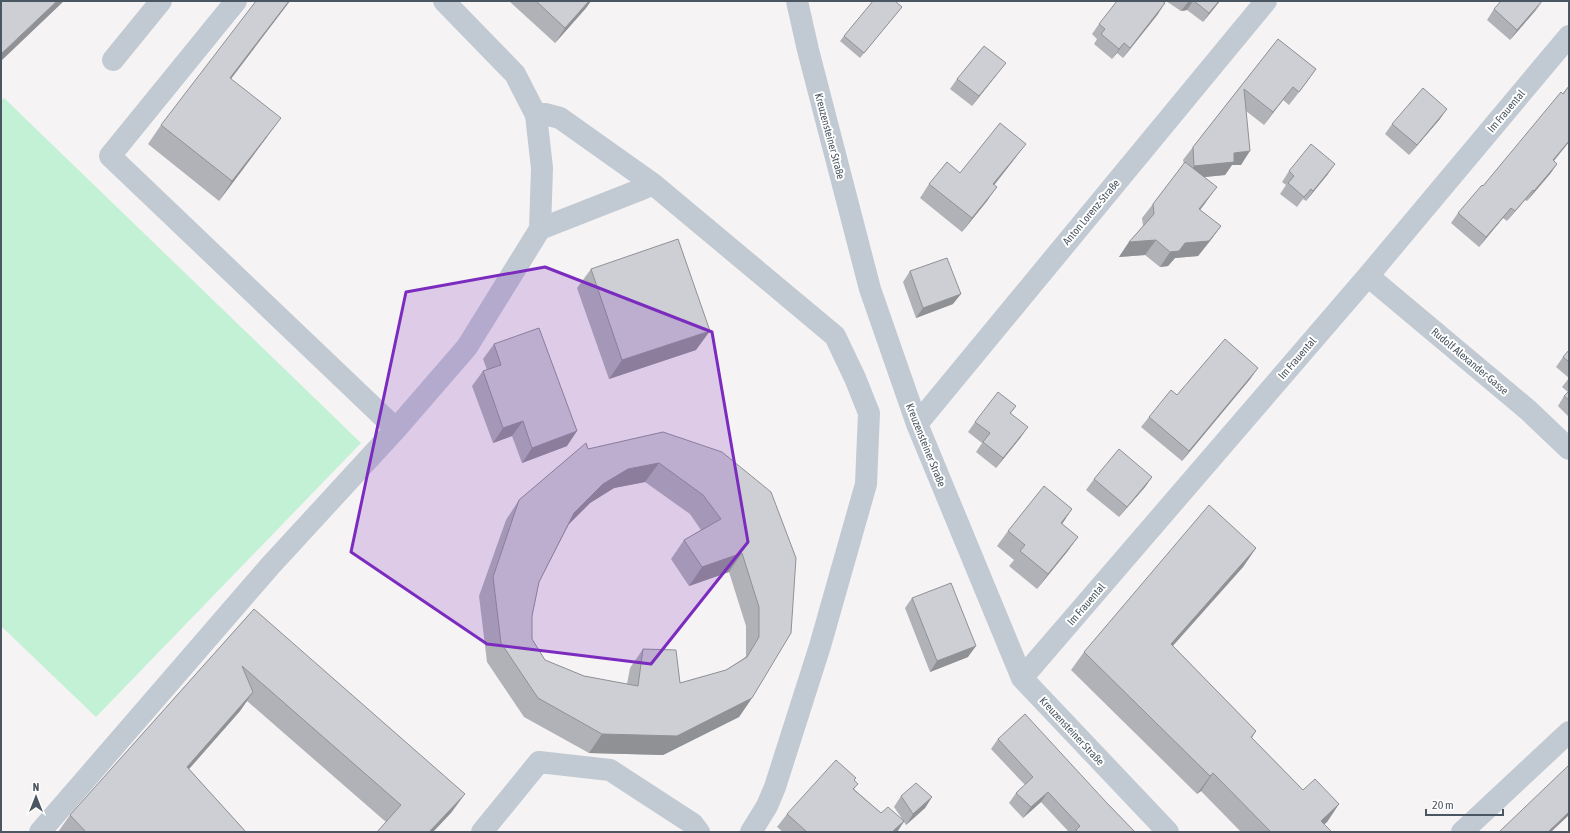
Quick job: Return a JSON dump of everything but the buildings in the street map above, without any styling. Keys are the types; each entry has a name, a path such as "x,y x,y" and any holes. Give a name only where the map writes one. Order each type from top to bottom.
{"street":[{"path":"112,60 161,1"},
{"path":"236,1 110,156 396,429"},
{"path":"40,832 270,566 396,429 467,347 540,229 542,168 536,115 515,74 444,1"},
{"name":"Kreuzensteiner Straße","path":"797,1 808,50 870,289 916,424 1022,678 1168,832"},
{"name":"Anton Lorenz-Straße","path":"916,424 1266,1"},
{"name":"Im Frauental","path":"1022,678 1368,276 1569,36"},
{"path":"536,115 545,114 560,118 653,184 835,336 855,378 869,413 866,484 820,646 775,787 767,806 751,832"},
{"path":"540,229 653,184"},
{"name":"Rudolf Alexander-Gasse","path":"1368,276 1528,410 1569,449"},
{"path":"1462,832 1569,732"},
{"path":"482,832 539,762 610,770 693,824 698,832"}],"highlighted area":[{"path":"545,267 712,332 748,542 651,664 487,644 351,552 406,292"}],"green space":[{"path":"4,98 361,443 96,717 1,626 1,101"}]}
